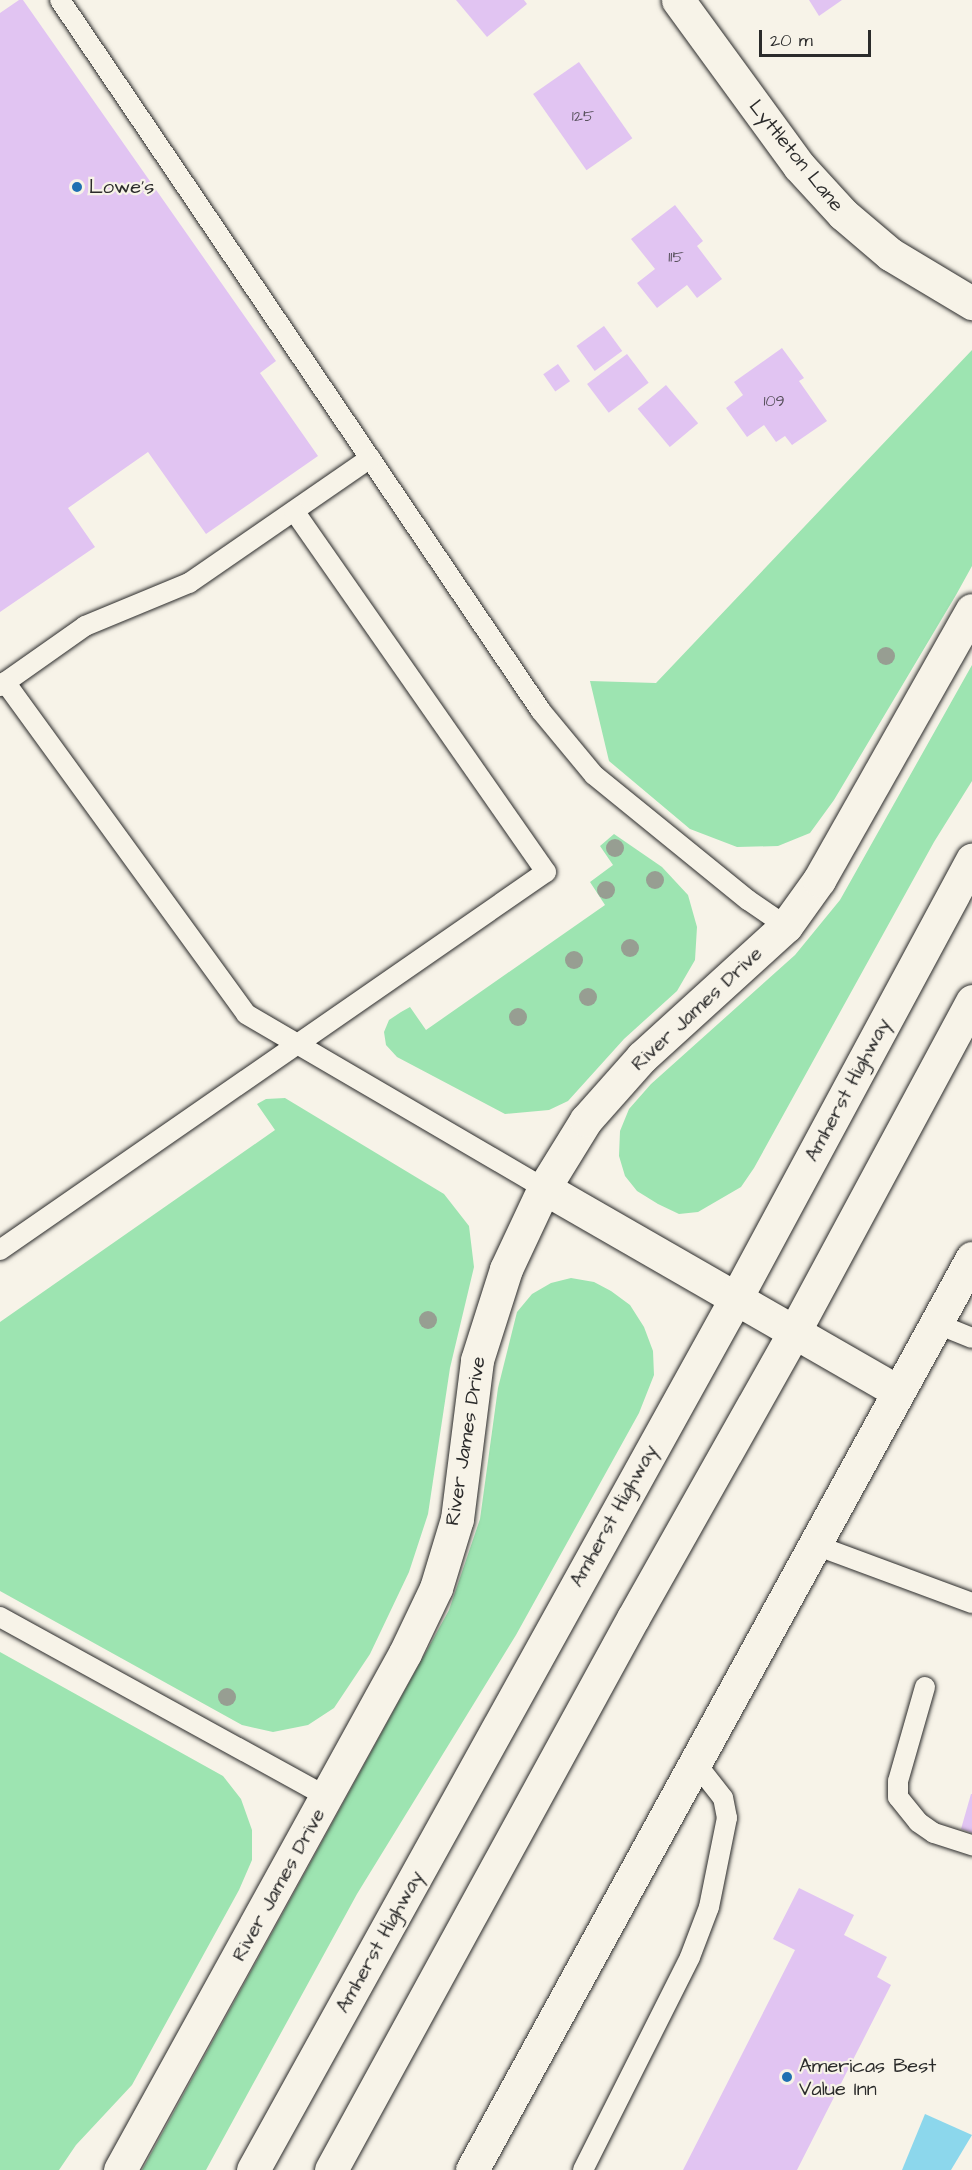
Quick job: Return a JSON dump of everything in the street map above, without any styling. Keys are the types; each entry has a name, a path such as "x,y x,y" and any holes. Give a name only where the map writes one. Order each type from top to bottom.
{"main road":[{"name":"Lyttleton Lane","path":"678,0 799,166 843,214 890,254 972,303"},
{"name":"River James Drive","path":"120,2170 327,1797 405,1653 436,1588 457,1519 477,1360 506,1269 544,1188 586,1120 642,1057 786,926 819,880 972,610"},
{"name":"Amherst Highway","path":"253,2170 736,1298 972,860"},
{"path":"331,2170 627,1628 794,1332 972,1001"},
{"path":"544,1188 897,1391"},
{"path":"472,2170 694,1761 972,1258"}],"lane":[{"path":"60,0 541,711 594,775 748,900 786,926"},
{"path":"370,458 189,583 85,626 2,684 246,1014 544,1188"},
{"path":"0,1250 546,872 294,511"},
{"path":"936,1323 972,1338"},
{"path":"813,1544 972,1604"},
{"path":"0,1617 327,1797"},
{"path":"925,1687 901,1770 898,1797 918,1822 934,1833 972,1845"},
{"path":"584,2170 690,1957 710,1907 727,1818 723,1798 694,1761"}],"green space":[{"path":"972,350 972,566 956,595 834,800 810,833 778,846 737,847 690,829 609,761 590,681 656,683"},
{"path":"972,665 972,781 934,842 754,1168 741,1187 698,1212 679,1214 658,1204 637,1191 625,1176 619,1156 620,1131 629,1109 651,1084 795,955 840,900"},
{"path":"614,834 662,867 688,895 697,927 695,960 677,991 624,1039 568,1101 549,1110 505,1114 397,1057 386,1045 384,1032 389,1020 410,1007 426,1030 605,905 590,882 613,865 600,846"},
{"path":"285,1098 444,1194 469,1226 474,1267 450,1368 428,1514 409,1572 370,1654 334,1708 308,1725 273,1732 242,1725 0,1591 0,1322 275,1130 257,1104 266,1099"},
{"path":"571,1278 594,1282 611,1291 630,1305 644,1327 653,1351 654,1375 639,1413 516,1635 357,1894 206,2170 142,2170 449,1610 480,1519 498,1388 517,1312 532,1294 551,1283"},
{"path":"0,1652 223,1776 241,1799 252,1830 252,1860 239,1890 132,2085 76,2145 59,2170 0,2170"}],"water":[{"path":"925,2114 972,2135 951,2170 902,2170"}],"building":[{"name":"Lowe's","path":"19,0 23,0 276,361 260,373 318,456 206,534 148,452 68,508 95,547 0,612 0,13"},
{"path":"456,0 524,0 527,4 487,37"},
{"path":"809,0 842,0 819,16"},
{"path":"579,62 632,138 586,170 533,94"},
{"path":"675,205 703,241 697,246 722,279 697,298 687,285 657,308 637,283 655,269 631,239"},
{"path":"604,326 622,351 595,371 576,346"},
{"path":"782,348 804,378 799,381 827,421 792,445 785,436 776,442 764,425 747,437 726,408 743,395 734,382"},
{"path":"627,354 649,383 609,413 587,384"},
{"path":"558,364 570,381 555,392 543,374"},
{"path":"666,385 698,423 670,447 638,409"},
{"path":"972,1794 972,1833 961,1829"},
{"name":"Americas Best Value Inn","path":"799,1888 854,1915 844,1935 887,1957 877,1977 891,1985 797,2170 683,2170 795,1950 773,1939"}],"place":[{"name":"Lowe's","path":"77,187"},
{"name":"Americas Best Value Inn","path":"787,2077"}]}
